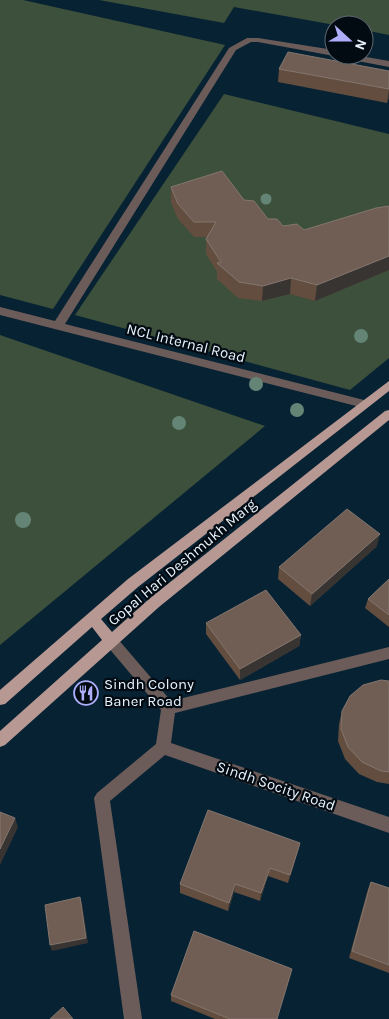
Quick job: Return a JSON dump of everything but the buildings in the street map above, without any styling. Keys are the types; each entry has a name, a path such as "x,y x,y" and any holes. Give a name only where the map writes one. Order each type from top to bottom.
{"main road":[{"name":"Gopal Hari Deshmukh Marg","path":"0,700 133,583 389,386"},
{"name":"Gopal Hari Deshmukh Marg","path":"0,740 154,603 389,414"},
{"path":"93,619 112,642"}],"lane":[{"path":"58,326 233,48 250,40 258,40 324,51"},
{"path":"374,61 389,64"},
{"name":"NCL Internal Road","path":"0,311 364,404"},
{"path":"112,642 168,708 163,747 102,798 133,1019"},
{"path":"168,708 389,653"},
{"name":"Sindh Socity Road","path":"163,747 389,825"}],"green space":[{"path":"0,0 23,0 225,45 53,309 0,295"},
{"path":"99,0 389,0 389,35 374,32 374,15 324,15 324,23 234,7 224,23"},
{"path":"224,94 389,134 389,358 350,390 75,315"},
{"path":"0,335 265,426 0,645"}],"place":[{"name":"Sindh Colony Baner Road","path":"86,693"}]}
